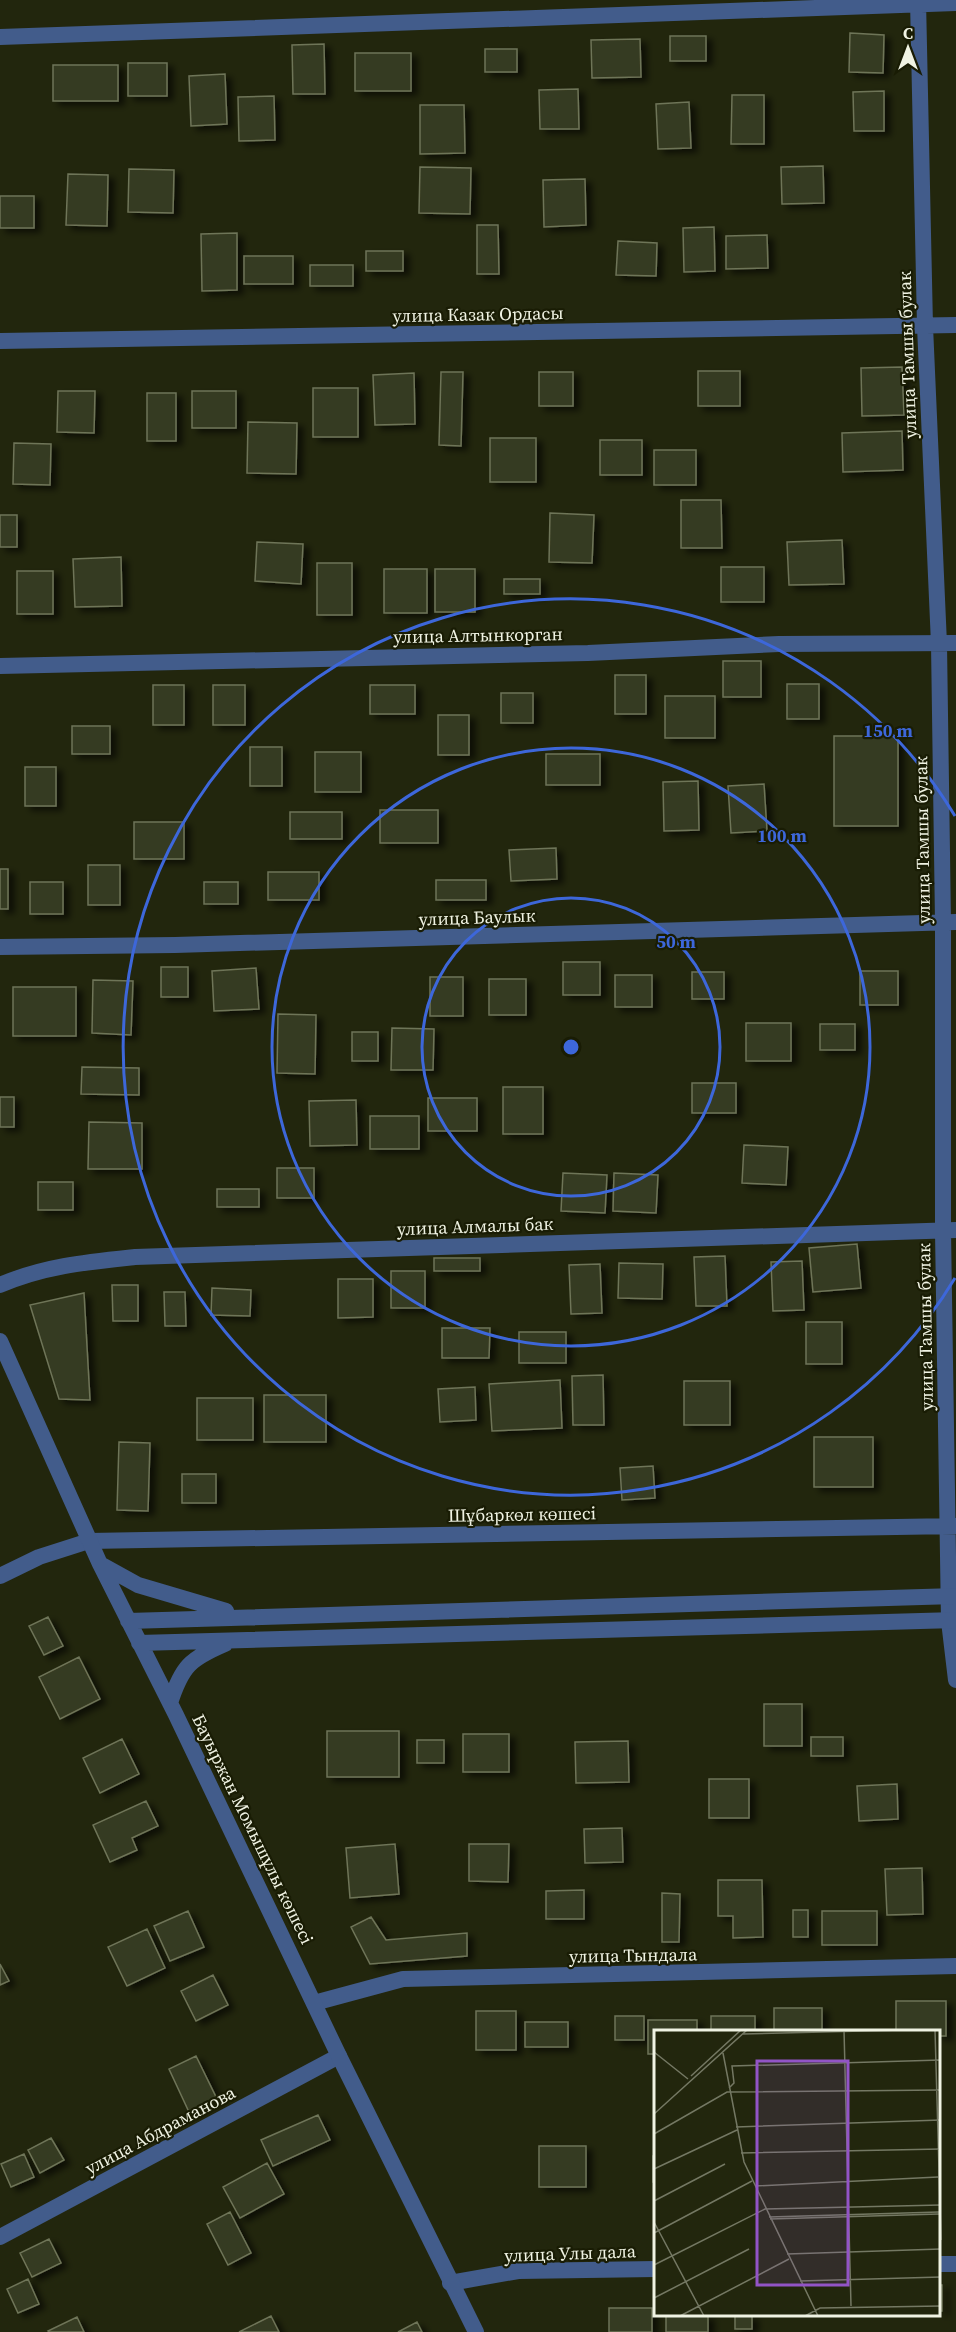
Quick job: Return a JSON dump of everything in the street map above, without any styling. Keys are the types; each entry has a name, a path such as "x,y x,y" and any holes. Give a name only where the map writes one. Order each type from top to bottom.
{"street":[{"path":"0,37 918,2 956,3"},
{"name":"улица Тамшы булак","path":"918,2 925,326 950,922 949,1230 952,1620 956,1680"},
{"name":"улица Казак Ордасы","path":"0,341 956,325"},
{"name":"улица Алтынкорган","path":"0,666 588,653 779,644 956,643"},
{"name":"улица Баулык","path":"0,947 187,945 950,922"},
{"name":"улица Алмалы бак","path":"0,1286 30,1272 67,1264 135,1257 949,1230"},
{"name":"Бауыржан Момышұлы көшесі","path":"0,1341 100,1564 170,1703 450,2283 476,2332"},
{"name":"Шұбаркөл көшесі","path":"0,1576 39,1557 89,1540 953,1526"},
{"path":"100,1564 138,1585 170,1597 205,1607 256,1617"},
{"path":"128,1621 952,1597"},
{"path":"139,1643 952,1620"},
{"path":"170,1703 185,1666 199,1656 235,1640"},
{"name":"улица Тындала","path":"314,2003 403,1979 956,1966"},
{"name":"улица Абдраманова","path":"0,2237 339,2056"},
{"name":"улица Улы дала","path":"450,2283 518,2271 654,2269"}],"building":[{"path":"850,33 884,35 883,73 849,72"},
{"path":"670,36 706,36 706,61 670,61"},
{"path":"640,39 641,77 592,78 591,40"},
{"path":"324,44 325,94 293,94 292,45"},
{"path":"485,49 517,49 517,72 485,72"},
{"path":"355,53 411,53 411,91 355,91"},
{"path":"128,63 167,63 167,96 128,96"},
{"path":"53,65 118,65 118,101 53,101"},
{"path":"225,74 227,124 191,126 189,76"},
{"path":"578,89 579,129 540,129 539,90"},
{"path":"884,91 884,131 854,131 853,92"},
{"path":"732,95 764,95 764,144 731,144"},
{"path":"274,96 275,140 239,141 238,97"},
{"path":"689,102 691,148 658,149 656,104"},
{"path":"420,105 464,105 465,153 420,154"},
{"path":"823,166 824,203 782,204 781,167"},
{"path":"420,167 471,168 470,214 419,213"},
{"path":"129,169 174,170 173,213 128,212"},
{"path":"68,174 108,175 107,226 66,225"},
{"path":"585,179 586,225 544,227 543,180"},
{"path":"0,196 34,196 34,228 0,228"},
{"path":"477,225 498,225 499,274 477,274"},
{"path":"714,227 715,271 684,272 683,228"},
{"path":"237,233 237,290 202,291 201,234"},
{"path":"767,235 768,268 726,269 726,236"},
{"path":"618,241 657,243 656,276 616,275"},
{"path":"366,251 403,251 403,271 366,271"},
{"path":"244,256 293,256 293,284 244,284"},
{"path":"310,265 353,265 353,286 310,286"},
{"path":"902,367 904,415 862,416 861,368"},
{"path":"698,371 740,371 740,406 698,406"},
{"path":"441,372 463,372 461,446 439,445"},
{"path":"539,372 573,372 573,406 539,406"},
{"path":"414,373 415,424 375,425 373,375"},
{"path":"313,388 358,388 358,437 313,437"},
{"path":"58,391 95,391 94,433 57,432"},
{"path":"192,391 236,391 236,428 192,428"},
{"path":"147,393 176,393 176,441 147,441"},
{"path":"248,422 297,423 296,474 247,473"},
{"path":"902,431 903,470 843,472 842,433"},
{"path":"490,438 536,438 536,482 490,482"},
{"path":"600,440 642,440 642,475 600,475"},
{"path":"14,443 51,444 50,485 13,484"},
{"path":"654,450 696,450 696,485 654,485"},
{"path":"681,500 721,500 722,548 681,548"},
{"path":"550,513 594,515 592,563 549,562"},
{"path":"0,515 17,515 17,547 0,547"},
{"path":"842,540 844,584 789,585 787,542"},
{"path":"257,542 303,544 301,584 255,581"},
{"path":"121,557 122,606 75,607 73,559"},
{"path":"317,563 352,563 352,615 317,615"},
{"path":"721,567 764,567 764,602 721,602"},
{"path":"384,569 427,569 427,613 384,613"},
{"path":"435,569 475,569 475,612 435,612"},
{"path":"17,571 53,571 53,614 17,614"},
{"path":"504,579 540,579 540,594 504,594"},
{"path":"723,661 761,661 761,697 723,697"},
{"path":"615,675 646,675 646,714 615,714"},
{"path":"787,684 819,684 819,719 787,719"},
{"path":"153,685 184,685 184,725 153,725"},
{"path":"213,685 245,685 245,725 213,725"},
{"path":"370,685 415,685 415,714 370,714"},
{"path":"501,693 533,693 533,723 501,723"},
{"path":"665,696 715,696 715,738 665,738"},
{"path":"438,715 469,715 469,755 438,755"},
{"path":"72,726 110,726 110,754 72,754"},
{"path":"834,736 898,736 898,826 834,826"},
{"path":"250,747 282,747 282,786 250,786"},
{"path":"315,752 361,752 361,792 315,792"},
{"path":"546,754 600,754 600,785 546,785"},
{"path":"25,767 56,767 56,806 25,806"},
{"path":"698,781 699,830 664,831 663,782"},
{"path":"764,784 767,831 731,833 728,786"},
{"path":"380,810 438,810 438,843 380,843"},
{"path":"290,812 342,812 342,839 290,839"},
{"path":"134,822 184,822 184,859 134,859"},
{"path":"556,848 557,879 511,881 509,850"},
{"path":"88,865 120,865 120,905 88,905"},
{"path":"0,869 8,869 8,909 0,909"},
{"path":"268,872 319,872 319,900 268,900"},
{"path":"436,880 486,880 486,900 436,900"},
{"path":"30,882 63,882 63,914 30,914"},
{"path":"204,882 238,882 238,904 204,904"},
{"path":"563,962 600,962 600,995 563,995"},
{"path":"161,967 188,967 188,997 161,997"},
{"path":"256,968 259,1009 214,1011 212,971"},
{"path":"860,971 898,971 898,1005 860,1005"},
{"path":"692,972 724,972 724,999 692,999"},
{"path":"615,975 652,975 652,1007 615,1007"},
{"path":"430,977 463,977 463,1016 430,1016"},
{"path":"489,979 526,979 526,1015 489,1015"},
{"path":"93,980 133,981 131,1035 92,1033"},
{"path":"13,987 76,987 76,1036 13,1036"},
{"path":"278,1014 316,1015 315,1074 277,1073"},
{"path":"746,1023 791,1023 791,1061 746,1061"},
{"path":"820,1024 855,1024 855,1050 820,1050"},
{"path":"392,1028 434,1029 433,1070 391,1070"},
{"path":"352,1032 378,1032 378,1061 352,1061"},
{"path":"82,1067 139,1068 139,1095 81,1094"},
{"path":"692,1083 736,1083 736,1113 692,1113"},
{"path":"503,1087 543,1087 543,1134 503,1134"},
{"path":"0,1097 14,1097 14,1127 0,1127"},
{"path":"428,1098 477,1098 477,1131 428,1131"},
{"path":"356,1100 357,1145 310,1146 309,1101"},
{"path":"370,1116 419,1116 419,1149 370,1149"},
{"path":"89,1122 142,1123 142,1169 88,1169"},
{"path":"744,1145 788,1147 786,1185 742,1183"},
{"path":"277,1168 314,1168 314,1198 277,1198"},
{"path":"563,1173 607,1175 605,1213 561,1211"},
{"path":"614,1173 658,1175 656,1213 613,1211"},
{"path":"38,1182 73,1182 73,1210 38,1210"},
{"path":"217,1189 259,1189 259,1207 217,1207"},
{"path":"857,1244 861,1288 813,1292 809,1248"},
{"path":"725,1256 727,1306 696,1306 694,1257"},
{"path":"434,1258 480,1258 480,1271 434,1271"},
{"path":"802,1261 804,1310 773,1311 771,1262"},
{"path":"619,1263 663,1264 662,1299 618,1298"},
{"path":"600,1264 602,1313 571,1314 569,1265"},
{"path":"391,1271 425,1271 425,1308 391,1308"},
{"path":"338,1279 373,1279 373,1317 338,1318"},
{"path":"112,1285 138,1285 138,1321 113,1321"},
{"path":"212,1288 251,1290 250,1316 211,1315"},
{"path":"164,1292 185,1292 186,1326 165,1326"},
{"path":"84,1293 90,1400 59,1399 30,1305"},
{"path":"806,1322 842,1322 842,1364 806,1364"},
{"path":"442,1328 490,1328 489,1358 442,1358"},
{"path":"519,1332 566,1332 566,1363 519,1363"},
{"path":"603,1375 604,1425 573,1425 572,1376"},
{"path":"560,1380 562,1428 492,1431 489,1384"},
{"path":"684,1381 730,1381 730,1425 684,1425"},
{"path":"475,1387 476,1420 440,1422 438,1389"},
{"path":"264,1395 326,1395 326,1442 264,1442"},
{"path":"197,1398 253,1398 253,1440 197,1440"},
{"path":"814,1437 873,1437 873,1487 814,1487"},
{"path":"119,1442 150,1443 148,1511 117,1510"},
{"path":"653,1466 655,1498 622,1500 620,1468"},
{"path":"182,1474 216,1474 216,1503 182,1503"},
{"path":"48,1617 63,1646 44,1655 29,1626"},
{"path":"79,1657 100,1699 60,1719 39,1677"},
{"path":"764,1704 802,1704 802,1746 764,1746"},
{"path":"327,1731 399,1731 399,1777 327,1777"},
{"path":"463,1734 509,1734 509,1772 463,1772"},
{"path":"811,1737 843,1737 843,1756 811,1756"},
{"path":"122,1739 139,1774 100,1793 83,1758"},
{"path":"417,1740 444,1740 444,1763 417,1763"},
{"path":"628,1741 629,1782 576,1783 575,1742"},
{"path":"709,1779 749,1779 749,1818 709,1818"},
{"path":"897,1784 898,1819 859,1821 857,1786"},
{"path":"146,1801 158,1826 132,1838 137,1850 110,1862 93,1825"},
{"path":"622,1828 623,1862 585,1863 584,1829"},
{"path":"395,1844 399,1894 350,1898 346,1848"},
{"path":"469,1844 509,1844 508,1882 469,1881"},
{"path":"922,1868 923,1914 887,1915 885,1869"},
{"path":"718,1880 762,1880 763,1937 733,1938 733,1916 718,1916"},
{"path":"584,1890 584,1919 546,1919 546,1891"},
{"path":"662,1893 680,1894 679,1942 662,1942"},
{"path":"793,1910 808,1910 808,1937 793,1937"},
{"path":"188,1911 204,1947 170,1961 154,1926"},
{"path":"822,1911 877,1911 877,1945 822,1945"},
{"path":"371,1917 386,1940 467,1933 467,1956 370,1964 351,1927"},
{"path":"147,1929 165,1968 127,1986 108,1947"},
{"path":"0,1964 9,1981 0,1985"},
{"path":"213,1975 228,2005 196,2021 181,1991"},
{"path":"896,2001 946,2001 946,2036 941,2036 941,2030 896,2030"},
{"path":"774,2008 822,2008 822,2030 774,2030"},
{"path":"476,2011 516,2011 516,2050 476,2050"},
{"path":"615,2016 644,2016 644,2040 615,2040"},
{"path":"711,2016 755,2016 755,2030 711,2030"},
{"path":"648,2020 697,2020 697,2030 654,2030 654,2054 648,2054"},
{"path":"525,2022 568,2022 568,2047 525,2047"},
{"path":"196,2056 217,2099 189,2112 169,2069"},
{"path":"318,2115 330,2140 273,2166 261,2140"},
{"path":"51,2138 64,2160 40,2173 28,2150"},
{"path":"539,2146 586,2146 586,2187 539,2187"},
{"path":"24,2154 34,2177 11,2187 1,2164"},
{"path":"653,2156 654,2156 654,2182"},
{"path":"267,2163 284,2194 240,2218 223,2187"},
{"path":"230,2212 251,2253 228,2265 207,2224"},
{"path":"49,2239 61,2263 32,2277 20,2253"},
{"path":"28,2279 39,2304 18,2313 7,2289"},
{"path":"941,2285 942,2285 941,2311"},
{"path":"609,2308 652,2308 652,2332 609,2332"},
{"path":"271,2316 279,2332 239,2332"},
{"path":"77,2317 84,2332 48,2331"},
{"path":"666,2317 708,2317 708,2332 666,2332"},
{"path":"735,2317 752,2317 752,2329 735,2329"},
{"path":"417,2322 422,2332 398,2332"}]}
